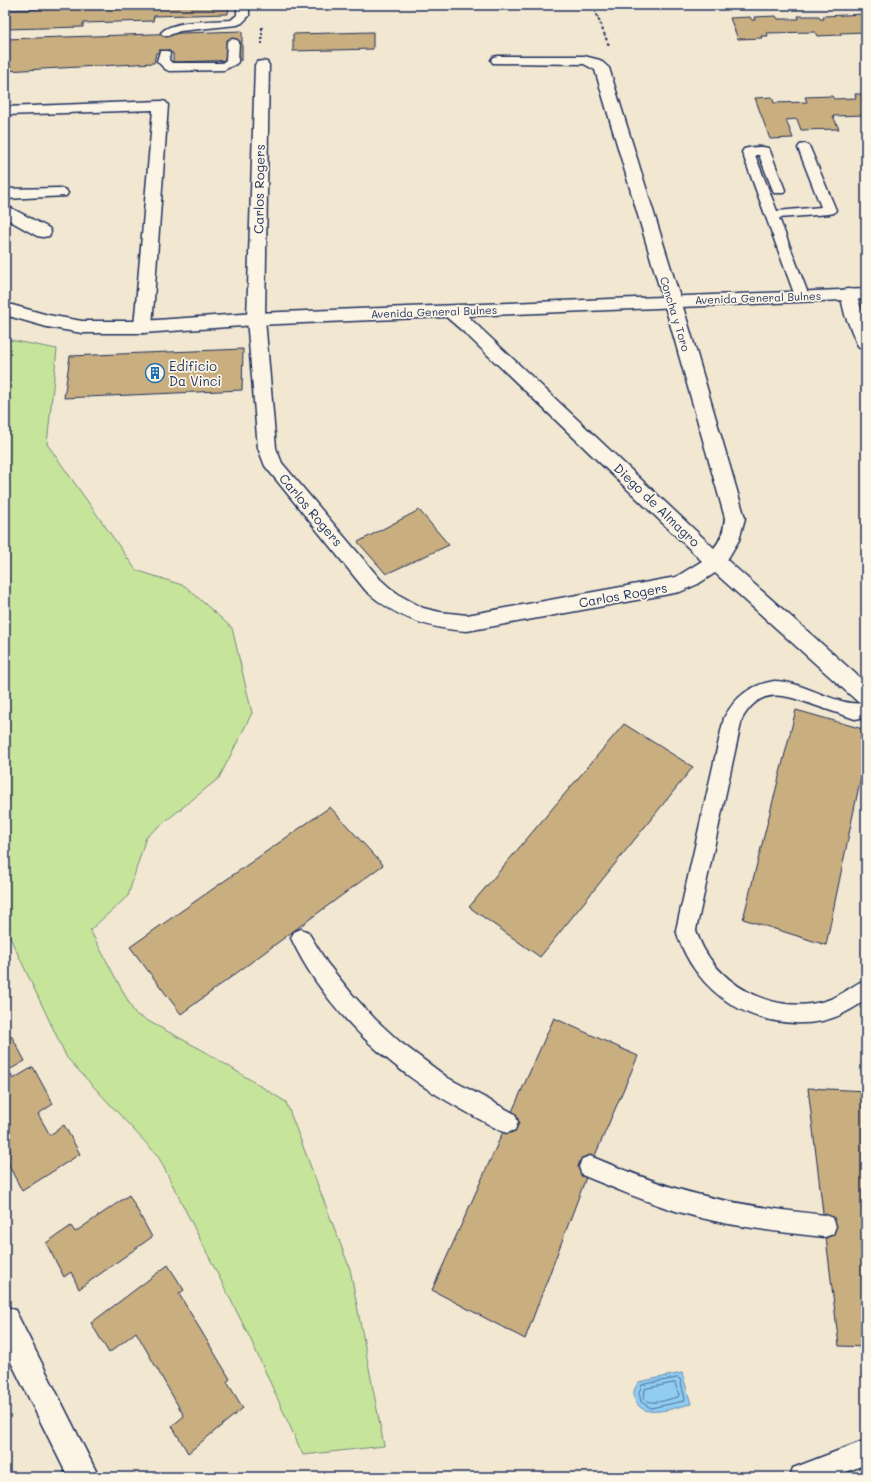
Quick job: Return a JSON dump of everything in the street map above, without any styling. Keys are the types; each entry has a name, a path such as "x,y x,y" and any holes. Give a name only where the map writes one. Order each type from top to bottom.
{"street":[{"path":"498,60 584,60 598,65"},
{"name":"Carlos Rogers","path":"262,65 256,319 267,448 274,466 372,585 384,596 414,613 431,619 467,623 680,584 705,570 715,560"},
{"name":"Concha y Toro","path":"598,65 602,68 734,518 734,530 730,542 724,552 715,560"},
{"path":"5,111 161,105 143,327"},
{"path":"5,194 60,193"},
{"path":"5,210 43,232"},
{"path":"848,294 854,315 866,344"},
{"name":"Avenida General Bulnes","path":"5,309 47,321 82,327 143,327 256,319 866,294"},
{"name":"Diego de Almagro","path":"450,311 472,330 715,560 866,696"},
{"path":"5,1320 84,1477"}],"lane":[{"path":"167,33 170,30 178,28 233,23 238,21 243,16 243,5"},
{"path":"164,53 163,61 169,67 224,66 232,62 233,42"},
{"path":"772,215 829,210 804,148"},
{"path":"779,190 764,150 748,152 797,287 802,296"},
{"path":"866,710 855,712 783,688 758,692 738,707 733,718 686,930 693,950 701,962 721,985 740,999 761,1008 782,1013 804,1014 824,1011 842,1003 866,989"},
{"path":"301,938 323,974 350,1008 383,1041 420,1072 462,1098 507,1122"},
{"path":"590,1167 640,1188 690,1204 744,1216 825,1226"},
{"path":"802,1477 866,1452"}],"path":[{"path":"593,5 612,53 598,65"},
{"path":"262,27 262,65"}],"green space":[{"path":"5,339 57,349 47,444 136,570 185,586 232,628 252,713 219,778 146,837 128,896 90,930 135,1014 204,1051 286,1102 350,1269 384,1446 303,1455 250,1338 158,1156 67,1058 5,927"}],"water":[{"path":"682,1373 691,1404 661,1411 653,1411 640,1407 636,1402 634,1391 639,1382"}],"building":[{"path":"76,5 229,5 228,14 154,16 153,21 83,23 83,27 5,29 5,10 73,8"},
{"path":"866,14 866,32 817,36 815,32 767,33 768,36 761,36 762,38 738,39 730,18 750,17 752,20 755,20 754,17 776,16 778,19 799,19 798,16 819,16 820,19 824,19 823,16"},
{"path":"242,31 242,60 173,62 173,53 156,53 154,63 5,71 5,39"},
{"path":"373,32 373,49 293,51 293,34"},
{"path":"855,94 866,94 866,115 833,116 839,129 801,130 797,119 786,120 793,138 770,139 755,98 772,97 774,103 807,102 805,97 832,96 834,99 856,98"},
{"name":"Edificio Da Vinci","path":"243,349 242,390 64,398 70,356"},
{"path":"419,510 449,545 386,574 358,542"},
{"path":"796,710 866,730 866,752 826,945 743,919"},
{"path":"624,724 693,767 540,957 469,907"},
{"path":"330,807 383,865 181,1014 130,947"},
{"path":"554,1018 638,1056 590,1167 525,1339 432,1290"},
{"path":"11,1035 25,1061 9,1070 13,1079 33,1067 53,1104 38,1114 50,1135 64,1125 80,1154 22,1191 5,1158 5,1155 11,1151 5,1140 5,1039"},
{"path":"808,1088 866,1091 866,1347 839,1346"},
{"path":"129,1195 152,1237 79,1289 71,1272 64,1277 46,1243 71,1226 75,1232"},
{"path":"168,1265 184,1290 179,1294 230,1379 227,1382 243,1408 188,1453 172,1426 184,1416 136,1332 109,1353 91,1323"}],"place":[{"name":"Edificio Da Vinci","path":"155,373"}]}
